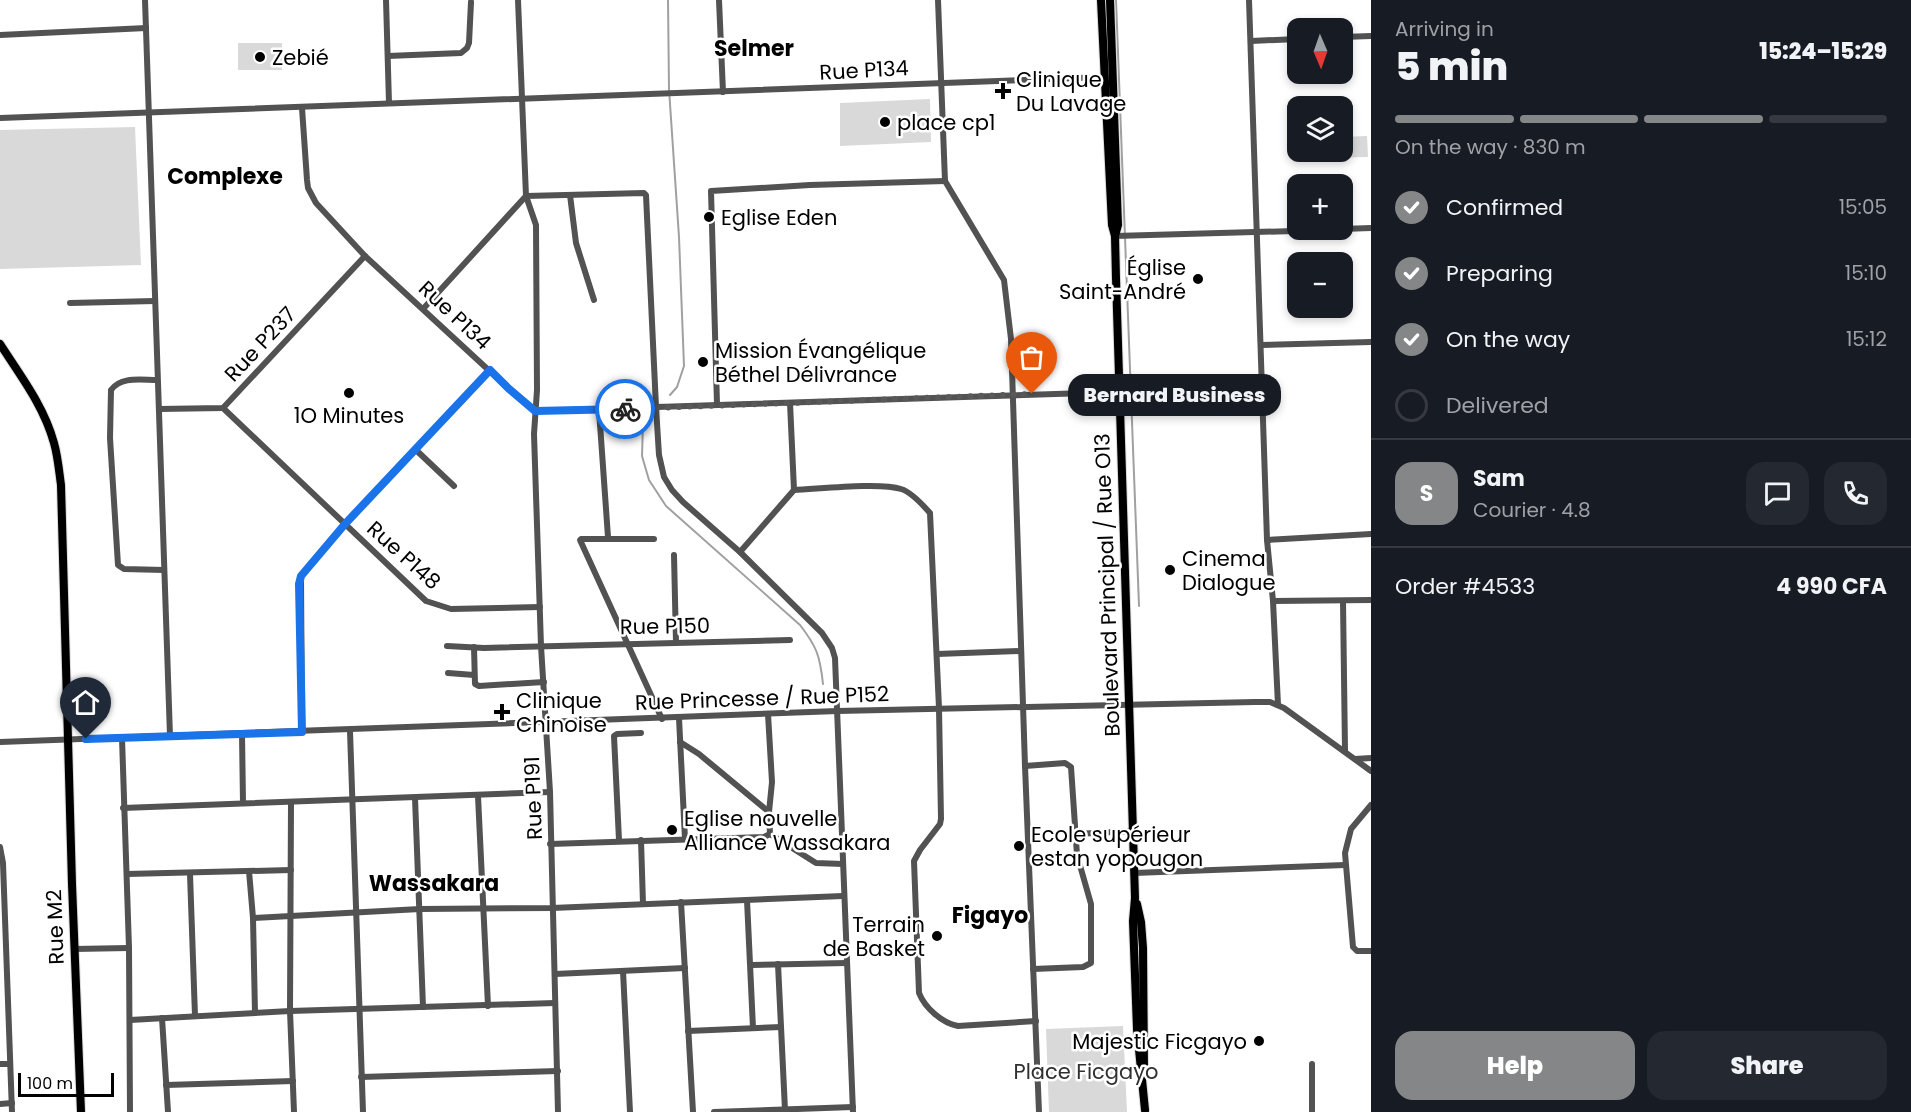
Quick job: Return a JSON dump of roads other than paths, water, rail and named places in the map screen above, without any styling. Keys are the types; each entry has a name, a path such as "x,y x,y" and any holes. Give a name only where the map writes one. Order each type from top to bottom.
{"main road":[{"name":"Boulevard Principal / Rue O13","path":"1101,0 1112,225 1115,236 1132,831 1136,898 1142,922 1143,948 1145,1111"},
{"name":"Boulevard Principal / Rue O13","path":"1110,0 1118,225 1115,236"},
{"name":"Rue M2","path":"0,344 37,403 48,426 57,460 62,508 74,949 81,1112"}],"street":[{"path":"145,0 170,736"},
{"path":"386,0 389,103"},
{"name":"Rue P191","path":"518,0 526,196 536,225 535,411 541,646 550,792 558,1112"},
{"path":"719,0 723,92"},
{"path":"938,0 945,181 1004,280 1011,339 1039,1112"},
{"path":"1249,0 1267,540 1273,601 1278,705 1371,771"},
{"path":"388,56 461,53 469,43 471,2"},
{"path":"0,35 146,28"},
{"path":"1353,37 1371,36"},
{"path":"1251,41 1287,39"},
{"name":"Rue P134","path":"0,118 1105,77"},
{"name":"Rue P134","path":"302,108 308,188 316,203 365,256 535,411"},
{"path":"717,404 711,191 945,181"},
{"path":"423,309 526,196 644,193 646,195 659,455 664,477 683,502 740,552 828,639 835,658 853,1110 714,1112"},
{"path":"570,195 576,243 594,300"},
{"path":"1353,229 1371,228"},
{"path":"1115,236 1287,231"},
{"name":"Rue P237","path":"159,409 223,408 365,256"},
{"path":"70,303 155,301"},
{"path":"1261,345 1371,342"},
{"path":"302,732 299,580 301,576 345,524 490,370"},
{"path":"157,380 124,380 115,383 111,390 110,438 118,565 124,569 164,570"},
{"path":"535,411 1119,392"},
{"path":"740,552 794,490 790,403"},
{"name":"Rue P148","path":"223,408 426,601 451,609 540,607"},
{"path":"598,410 608,537"},
{"path":"416,450 454,486"},
{"path":"794,490 880,486 899,488 907,492 930,513 939,708 940,824 914,861 919,993 925,1004 949,1024 958,1026 1036,1022"},
{"path":"1267,540 1371,534"},
{"path":"654,539 608,537 580,540 662,719"},
{"path":"674,555 676,643"},
{"path":"1273,601 1371,600"},
{"path":"1343,601 1345,751"},
{"name":"Rue P150","path":"447,646 790,640"},
{"path":"474,647 474,675 476,684 479,686 544,682"},
{"path":"937,654 1021,651"},
{"path":"448,673 474,675"},
{"name":"Rue Princesse / Rue P152","path":"0,742 939,708 1255,702 1278,705"},
{"path":"768,714 772,782 769,812 770,834"},
{"path":"679,718 685,839"},
{"path":"350,731 363,1112"},
{"path":"619,840 614,736 641,733"},
{"path":"242,734 243,803"},
{"path":"122,738 129,948 130,1112"},
{"path":"680,742 699,754 769,812"},
{"path":"1355,759 1371,758"},
{"path":"1025,766 1065,763 1071,767 1079,867 1091,904 1091,963 1083,967 1033,969"},
{"path":"123,808 550,792"},
{"path":"478,796 488,1006"},
{"path":"415,798 423,1007"},
{"path":"291,803 290,1011 294,1112"},
{"path":"1371,805 1349,833 1345,853 1353,947 1357,951 1371,951"},
{"path":"1076,834 1132,831"},
{"path":"770,834 816,863 843,864"},
{"path":"550,844 764,837 770,834"},
{"path":"641,840 643,904"},
{"path":"0,847 3,981 8,1024 12,1112"},
{"path":"1134,873 1346,865"},
{"path":"127,874 291,870"},
{"path":"249,871 254,918 255,1012"},
{"path":"190,874 195,1016"},
{"path":"254,918 420,909 552,908 843,896"},
{"path":"747,900 753,1028"},
{"path":"681,902 693,1112"},
{"path":"74,949 129,948"},
{"path":"751,965 847,963"},
{"path":"778,964 785,1110"},
{"path":"555,974 685,968"},
{"path":"623,971 630,1112"},
{"path":"130,1020 255,1012 555,1003"},
{"path":"162,1018 168,1112"},
{"path":"0,1024 8,1024"},
{"path":"688,1031 781,1027"},
{"path":"0,1064 10,1064"},
{"path":"1311,1112 1312,1064"},
{"path":"361,1077 558,1071"},
{"path":"166,1085 293,1081"},
{"path":"0,1104 12,1103"}],"waterway":[{"path":"668,0 669,89 679,237 684,366 677,387 670,395"},
{"path":"1116,0 1139,606"},
{"path":"643,423 642,456 649,480 666,506 800,625 817,652 823,684"}],"place":[{"name":"Zebié","path":"260,57"},
{"name":"Clinique Du Lavage","path":"1003,91"},
{"name":"place cp1","path":"885,122"},
{"name":"Eglise Eden","path":"709,217"},
{"name":"Église Saint-André","path":"1198,279"},
{"name":"Mission Évangélique Béthel Délivrance","path":"703,362"},
{"name":"1O Minutes","path":"349,393"},
{"name":"Bernard Business","path":"1032,394"},
{"name":"Cinema Dialogue","path":"1170,570"},
{"name":"Clinique Chinoise","path":"502,712"},
{"name":"Eglise nouvelle Alliance Wassakara","path":"672,830"},
{"name":"Ecole supérieur estan yopougon","path":"1019,846"},
{"name":"Terrain de Basket","path":"937,936"},
{"name":"Majestic Ficgayo","path":"1259,1041"}],"district":[{"name":"Selmer","path":"754,48"},
{"name":"Complexe","path":"225,176"},
{"name":"Wassakara","path":"434,883"},
{"name":"Figayo","path":"990,915"}],"park label":[{"name":"Place Ficgayo","path":"1086,1071"}]}
